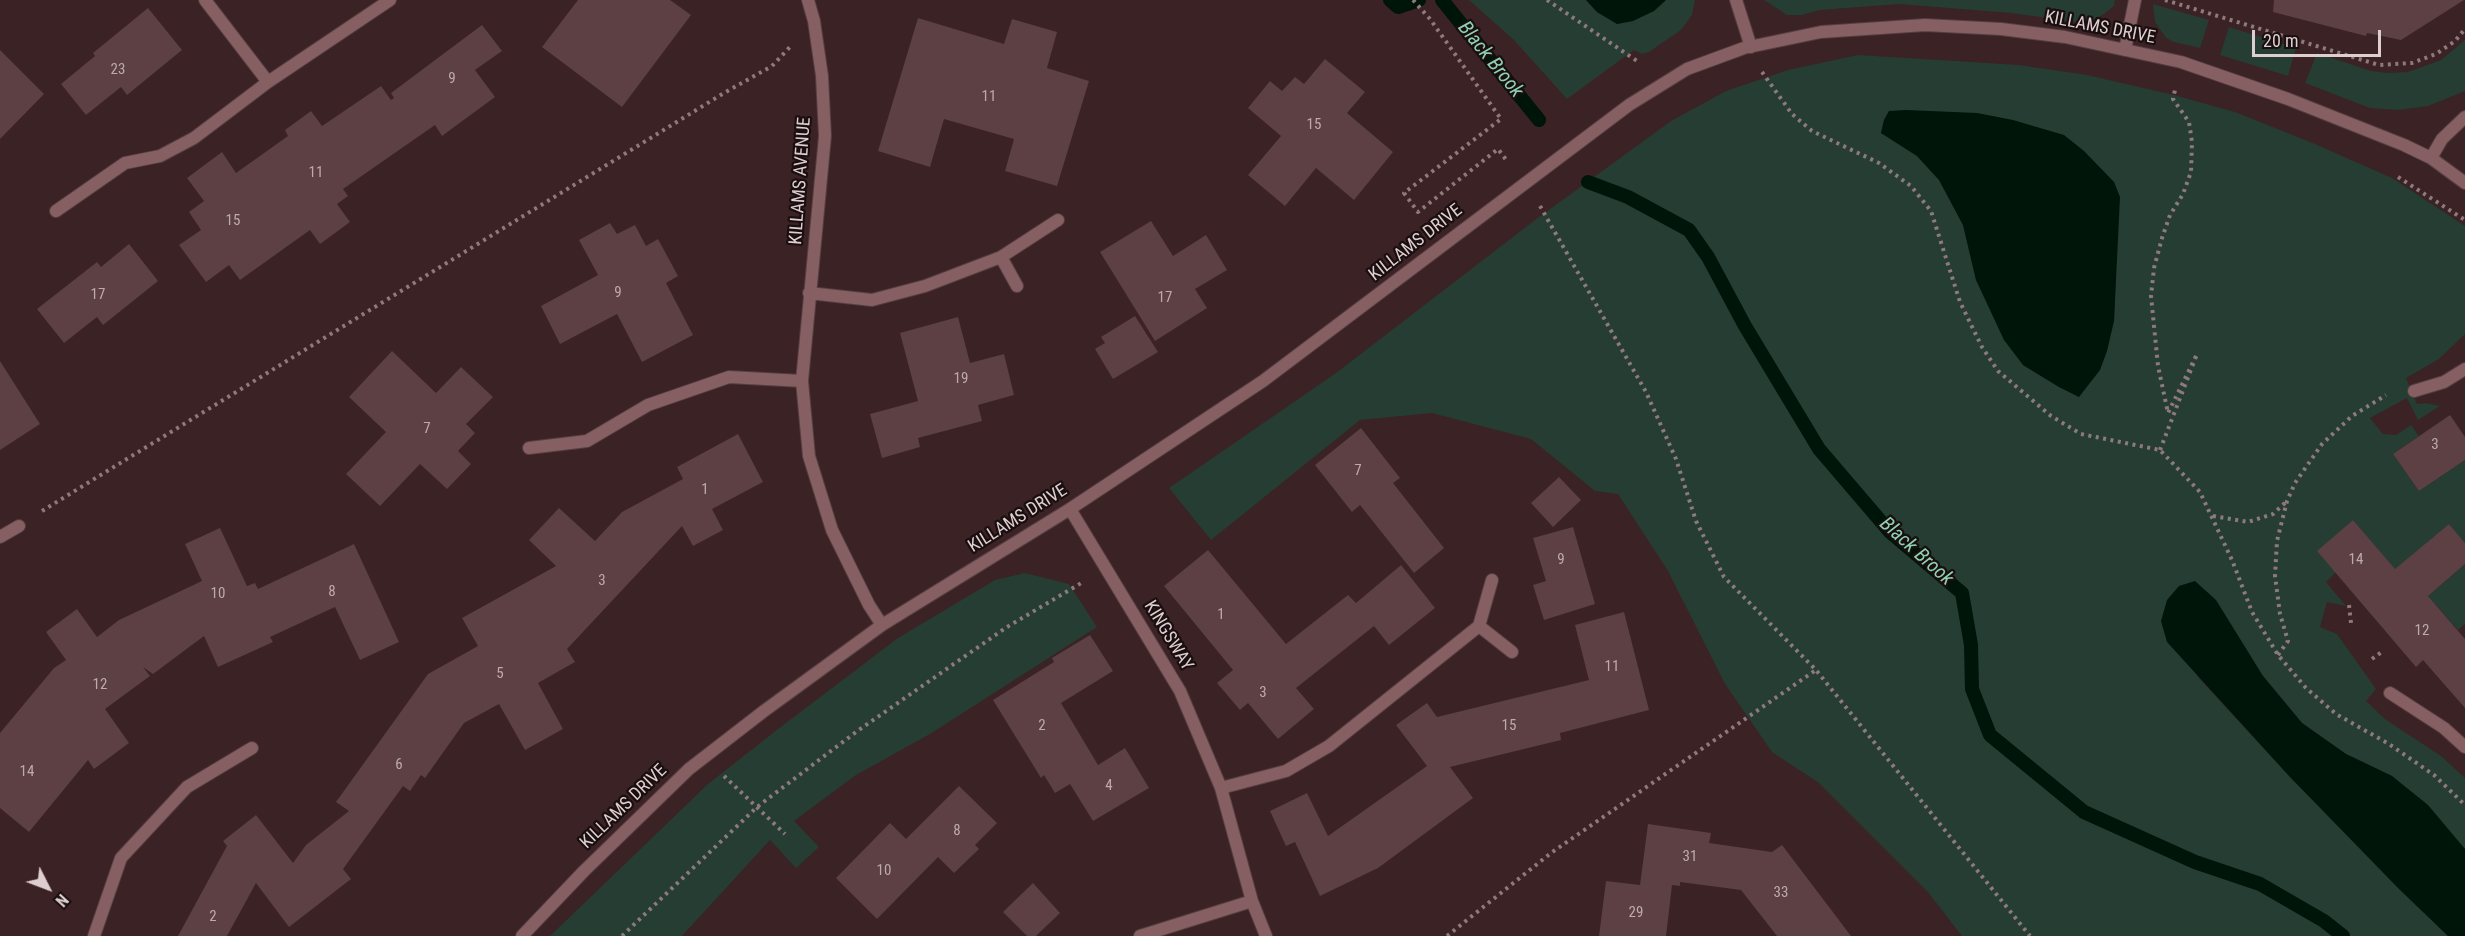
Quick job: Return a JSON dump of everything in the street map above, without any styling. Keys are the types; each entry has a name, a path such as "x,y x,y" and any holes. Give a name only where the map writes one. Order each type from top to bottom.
{"street":[{"path":"206,0 268,82"},
{"path":"56,211 125,163 160,156 194,138 268,82 390,0"},
{"name":"KILLAMS AVENUE","path":"808,0 814,21 822,75 825,136 802,381 809,456 832,530 868,605 882,625"},
{"path":"1736,0 1751,47"},
{"path":"2125,50 2135,0"},
{"name":"KILLAMS DRIVE","path":"522,936 584,871 704,757 882,625 1070,509 1263,381 1629,105 1687,69 1751,47 1821,32 1925,25 2001,29 2065,37 2181,63 2307,106 2431,158 2465,183"},
{"path":"2431,158 2442,139 2465,117"},
{"path":"809,293 872,300 926,285 1001,257 1058,220"},
{"path":"1001,257 1017,286"},
{"path":"2414,391 2444,382 2465,369"},
{"path":"529,448 587,441 648,405 729,377 802,381"},
{"name":"KINGSWAY","path":"1070,509 1180,691 1221,788 1252,901 1266,936"},
{"path":"0,537 19,526"},
{"path":"1221,788 1286,771 1329,746 1479,626 1491,580"},
{"path":"1479,626 1512,652"},
{"path":"2390,693 2444,728 2465,747"},
{"path":"94,936 121,858 187,787 252,748"},
{"path":"1140,936 1252,901"}],"path":[{"path":"1413,0 1430,19 1501,119 1404,193 1418,212 1498,149"},
{"path":"1547,0 1666,80"},
{"path":"2165,0 2379,65 2412,63 2436,54 2455,41 2465,29"},
{"path":"19,526 724,93 772,66 814,21"},
{"path":"1751,47 1763,74 1792,114 1812,131 1879,163 1911,186 1930,211 1960,302 1982,347 1998,372 2051,416 2081,434 2160,450 2200,492 2232,560 2252,612 2278,655 2307,688 2336,714 2389,744 2434,775 2465,805"},
{"path":"2160,450 2197,354 2168,413 2158,366 2151,296 2154,268 2162,238 2170,215 2183,194 2191,172 2192,142 2189,122 2173,99 2181,63"},
{"path":"1763,74 1774,70"},
{"path":"2163,89 2184,94"},
{"path":"2394,174 2465,220"},
{"path":"1545,213 1646,392 1676,459 1696,521 1724,577 1816,670 2030,936"},
{"path":"2278,655 2288,641 2280,614 2275,576 2277,541 2287,501 2295,483 2309,460 2339,427 2380,398 2411,384 2414,391"},
{"path":"2212,516 2248,522 2272,514 2287,501"},
{"path":"622,936 757,807 856,732 1007,627 1107,568"},
{"path":"2349,605 2351,623"},
{"path":"2372,659 2383,651"},
{"path":"1447,936 1551,853 1816,670"},
{"path":"704,757 785,834"}],"shaded area":[{"path":"1469,0 1586,0 1597,12 1618,24 1654,11 1666,0 1695,0 1692,15 1681,30 1649,52 1642,54 1634,50 1567,99 1514,40"},
{"path":"1586,0 1666,0 1654,11 1633,21 1617,24 1597,12"},
{"path":"1764,0 2115,0 2114,6 2104,14 2091,21 2077,22 2011,13 1899,4 1787,15"},
{"path":"2153,4 2209,20 2200,48 2166,38 2155,22"},
{"path":"2229,27 2296,48 2288,76 2220,55"},
{"path":"2465,40 2465,91 2428,106 2398,110 2370,108 2305,83 2317,53 2371,71 2408,72 2441,60"},
{"path":"1858,55 2019,65 2087,75 2174,95 2235,112 2392,178 2465,226 2465,334 2439,359 2406,378 2417,404 2440,406 2418,420 2407,398 2370,418 2383,434 2396,435 2411,425 2419,436 2393,454 2419,491 2465,460 2465,543 2449,524 2395,570 2353,520 2318,551 2336,572 2326,582 2346,606 2327,602 2320,627 2337,634 2376,689 2366,701 2385,719 2441,756 2465,778 2465,849 2392,776 2346,754 2302,723 2263,676 2197,676 2290,777 2448,936 1962,936 1927,891 1819,783 1772,752 1725,684 1668,571 1618,494 1595,491 1531,439 1432,413 1360,420 1211,540 1169,488 1336,373 1535,220 1671,121 1726,91 1788,70","holes":["1889,111 2116,266 2114,321 2079,397 2023,365 1976,280 1963,225 1939,180 1917,156 1881,133"]},
{"path":"1889,111 1977,113 2013,120 2064,135 2084,151 2114,182 2120,197 2114,321 2100,370 2079,397 2023,365 2004,340 1976,280 1963,225 1939,180 1917,156 1881,133"},
{"path":"2465,564 2465,624 2458,630 2428,596"},
{"path":"1025,573 1069,584 1097,627 930,734 856,775 794,821 819,847 796,868 770,840 682,936 550,936 708,784 778,729 898,638 995,580"},
{"path":"2195,581 2216,600 2263,676 2302,723 2346,754 2392,776 2428,805 2465,849 2465,936 2448,936 2399,889 2290,777 2167,642 2161,621 2167,600 2179,586"}],"building":[{"path":"578,0 670,0 691,15 622,107 542,47"},
{"path":"2274,0 2464,0 2401,40 2367,33 2366,36 2273,12"},
{"path":"148,8 182,50 127,95 121,87 86,115 61,84 95,56 93,53"},
{"path":"918,18 1004,44 1012,19 1057,32 1047,68 1089,81 1057,186 1005,171 1014,139 944,119 930,167 878,151"},
{"path":"482,25 502,51 475,70 495,97 442,136 435,125 343,189 348,196 337,204 350,222 320,244 310,230 240,280 229,265 206,282 179,245 201,230 189,212 204,201 187,178 222,152 236,173 288,136 285,130 311,111 322,126 381,86 391,100 394,98 391,93"},
{"path":"0,50 44,94 0,139"},
{"path":"1325,59 1365,92 1347,113 1393,152 1354,200 1316,168 1285,206 1248,175 1281,136 1248,108 1270,81 1282,91 1295,77 1304,84"},
{"path":"1151,221 1173,256 1206,235 1227,270 1195,289 1207,308 1155,341 1100,252"},
{"path":"610,223 617,234 635,225 646,246 658,239 678,276 666,283 693,335 642,362 617,314 560,344 541,306 598,275 579,240"},
{"path":"129,244 158,281 103,325 97,317 64,343 37,309 97,262 101,267"},
{"path":"1135,316 1158,352 1113,379 1095,349 1105,343 1101,337"},
{"path":"958,317 970,363 1004,354 1014,395 978,405 982,421 918,438 920,447 882,458 870,414 918,401 900,333"},
{"path":"392,351 436,393 461,367 493,397 466,424 475,433 458,451 471,464 447,489 420,464 380,506 346,474 386,432 349,397"},
{"path":"0,361 40,424 0,450"},
{"path":"2450,415 2465,437 2465,460 2419,491 2393,454"},
{"path":"1361,428 1400,478 1393,483 1444,548 1414,573 1360,505 1352,512 1315,465"},
{"path":"738,434 763,482 712,509 723,530 693,546 682,526 567,649 575,662 538,683 563,729 525,750 499,704 464,723 425,778 421,775 410,791 403,786 343,869 351,879 289,927 256,883 227,936 178,936 227,846 223,841 256,815 293,863 306,845 349,811 336,802 428,674 478,646 462,618 556,566 529,540 559,508 595,541 622,512 683,479 677,467"},
{"path":"1559,477 1581,500 1553,527 1531,503"},
{"path":"2353,520 2395,569 2449,524 2465,543 2465,564 2428,596 2465,639 2465,708 2423,660 2416,667 2317,551"},
{"path":"1573,527 1595,604 1544,620 1533,585 1546,581 1533,538"},
{"path":"220,528 247,586 255,583 258,589 354,544 399,642 360,660 335,607 270,637 273,642 218,667 204,636 153,674 143,667 150,676 105,709 129,743 94,769 88,760 29,832 0,808 0,733 54,668 66,660 46,632 77,609 97,637 119,620 202,581 185,544"},
{"path":"1208,550 1286,644 1348,595 1356,603 1401,565 1435,608 1389,645 1374,626 1296,688 1314,709 1278,739 1248,703 1240,710 1217,683 1233,670 1164,586"},
{"path":"1624,612 1649,710 1560,733 1561,740 1450,767 1473,798 1378,868 1320,896 1295,842 1286,846 1270,811 1307,793 1328,836 1427,766 1396,725 1427,703 1437,717 1589,680 1575,625"},
{"path":"1090,635 1113,671 1061,703 1098,765 1125,748 1149,788 1093,821 1070,784 1055,793 1044,775 1041,778 993,700 1054,662 1052,658"},
{"path":"959,786 997,823 975,845 979,849 954,873 938,857 877,919 836,878 890,823 906,839"},
{"path":"1648,824 1711,833 1709,843 1772,852 1782,845 1851,936 1777,936 1741,890 1680,882 1680,886 1672,885 1666,936 1599,936 1606,881 1640,885"},
{"path":"1033,883 1060,913 1036,936 1027,936 1003,912"}],"waterway":[{"name":"Black Brook","path":"1390,0 1398,7 1419,0"},
{"name":"Black Brook","path":"1442,0 1539,120"},
{"name":"Black Brook","path":"1588,182 1628,197 1689,230 1708,257 1745,326 1819,449 1890,532 1962,593 1971,645 1972,689 1990,735 2084,812 2195,862 2260,884 2324,921 2343,936"}]}
